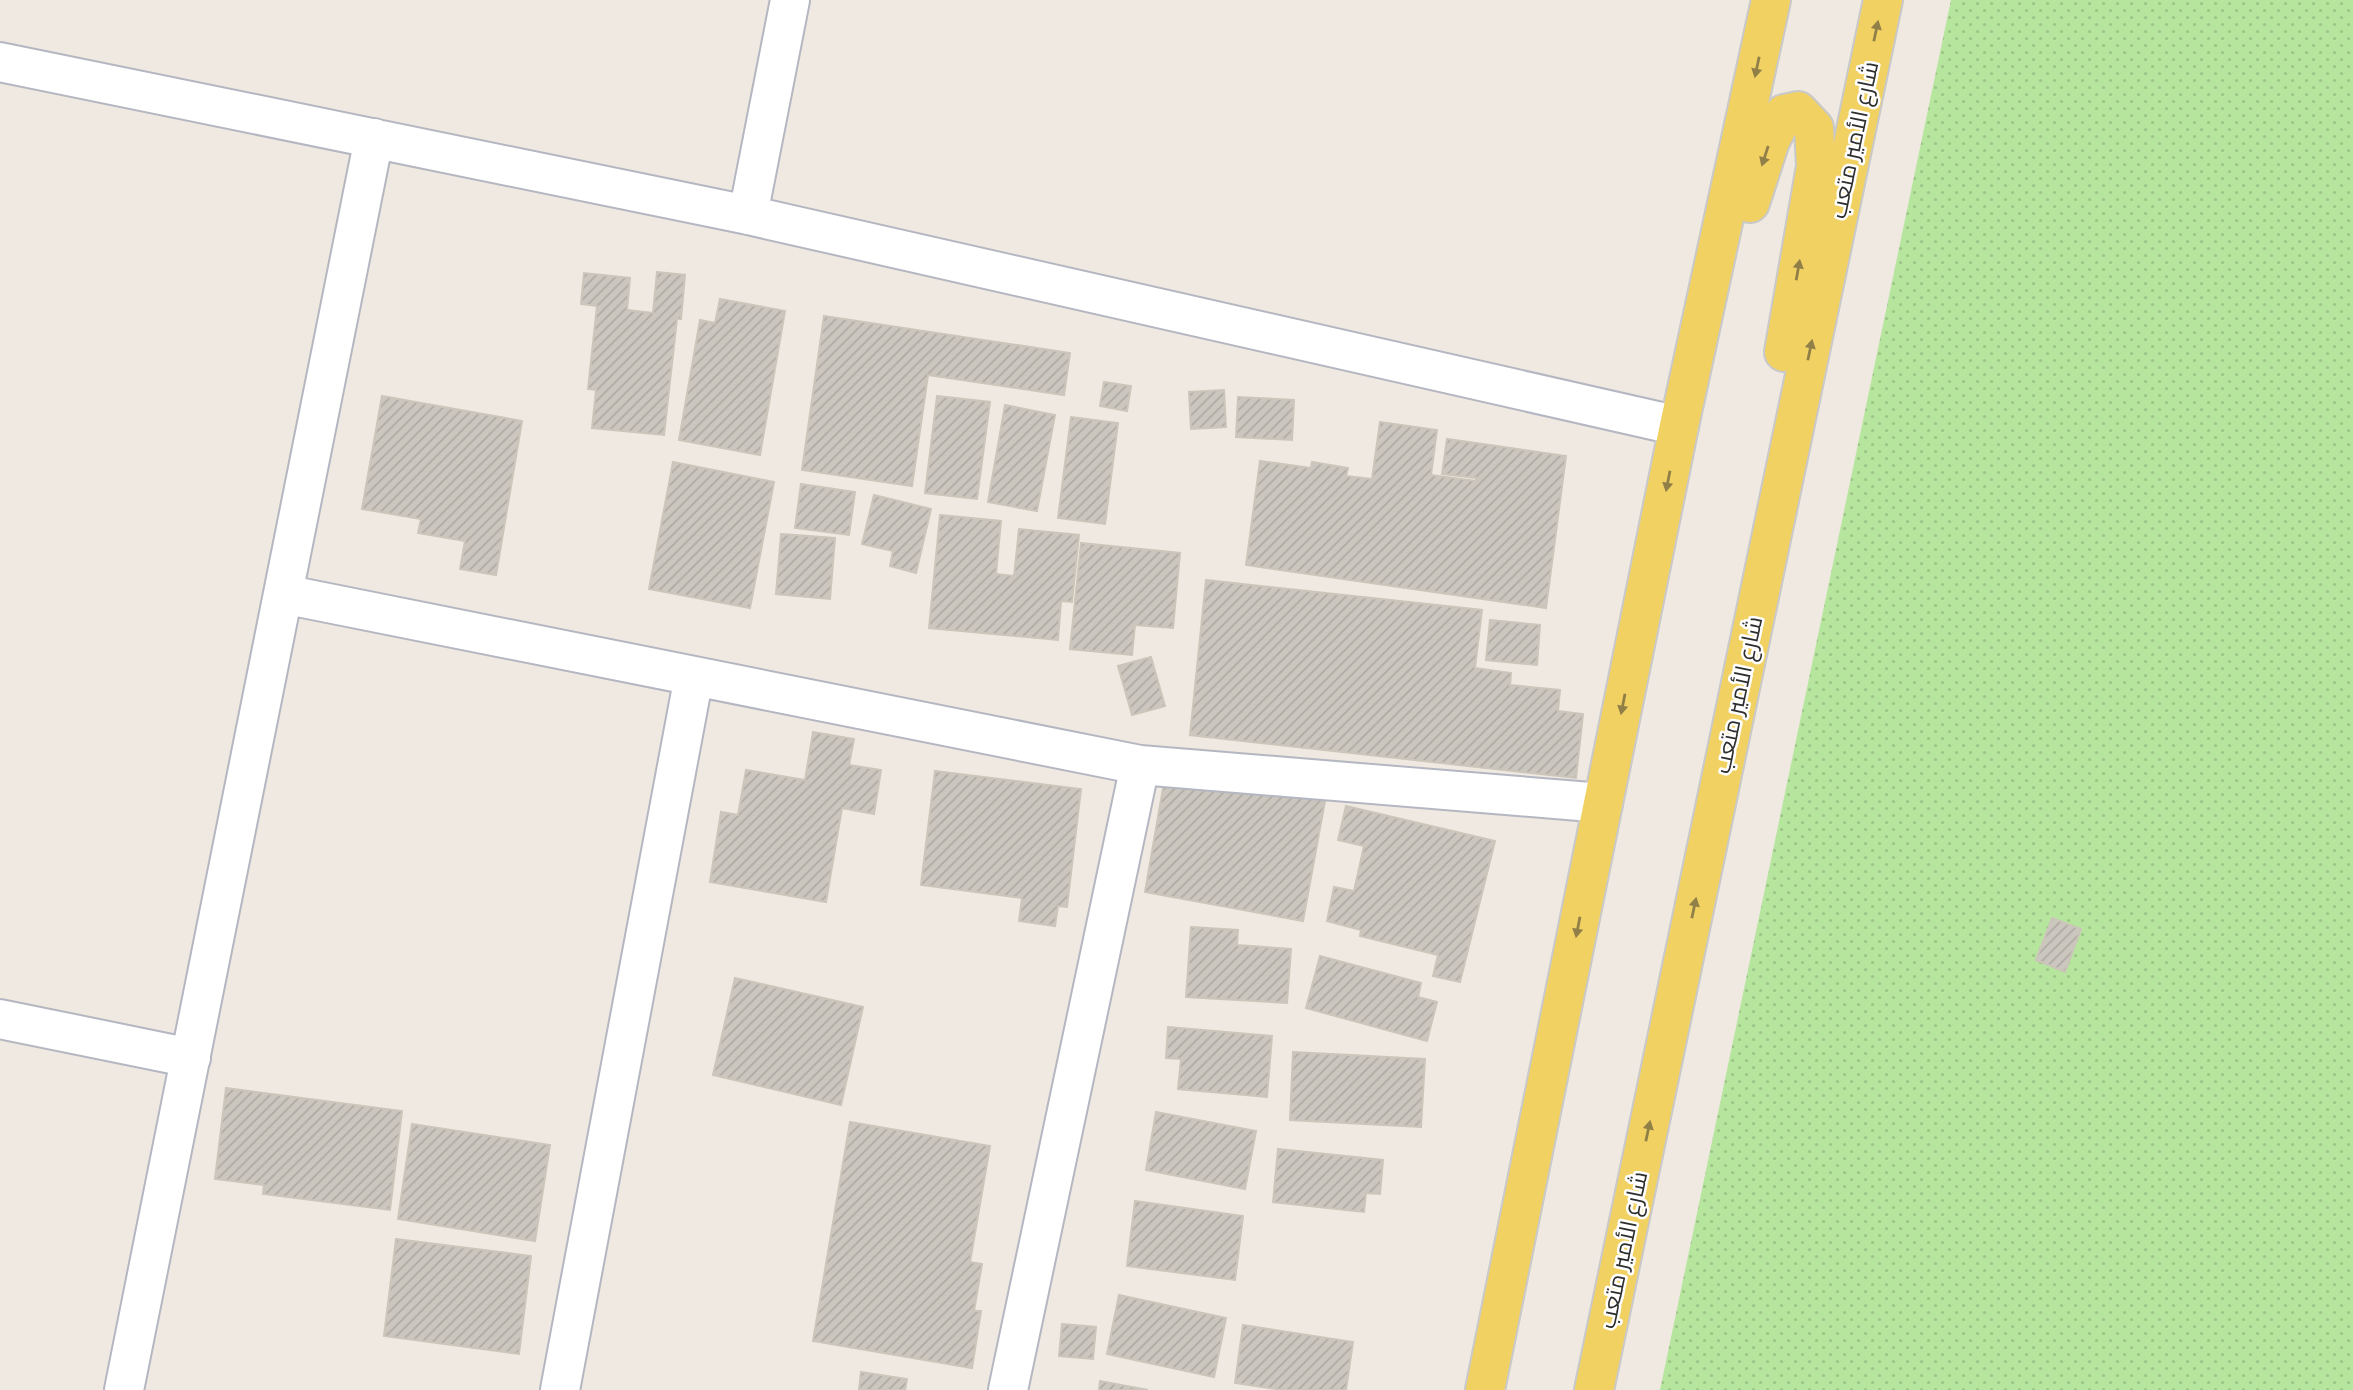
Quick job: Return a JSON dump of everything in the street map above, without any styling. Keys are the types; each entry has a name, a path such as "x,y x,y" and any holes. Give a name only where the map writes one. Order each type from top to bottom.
{"main road":[{"path":"1485,1390 1679,426 1771,0"},
{"name":"شارع الأمير متعب","path":"1594,1390 1883,0"},
{"path":"1679,426 1770,141 1784,114 1798,111 1814,128 1816,166 1777,394 1721,774"}],"street":[{"path":"748,215 790,0"},
{"path":"0,62 748,215 1679,426"},
{"path":"124,1390 374,138"},
{"path":"283,594 1140,765 1603,803"},
{"path":"560,1390 694,676"},
{"path":"1009,1390 1140,765"},
{"path":"0,1019 191,1058"}],"green space":[{"path":"1951,0 2353,0 2353,1390 1660,1390"}],"building":[{"path":"657,272 685,275 681,319 677,319 664,435 592,428 596,390 588,389 597,306 581,304 584,273 630,278 627,310 653,313"},
{"path":"720,299 785,311 760,455 679,440 700,320 715,323"},
{"path":"824,316 1070,353 1064,395 928,375 912,486 802,470"},
{"path":"1104,382 1131,386 1127,411 1100,406"},
{"path":"1224,390 1226,427 1191,429 1189,392"},
{"path":"382,396 522,421 496,575 460,569 465,541 418,533 421,519 362,509"},
{"path":"937,396 990,402 977,499 925,493"},
{"path":"1238,397 1294,400 1292,440 1236,437"},
{"path":"1005,405 1055,415 1037,511 988,502"},
{"path":"1071,417 1118,423 1105,524 1058,518"},
{"path":"1380,422 1437,430 1431,475 1476,481 1476,478 1442,474 1447,439 1566,456 1546,608 1246,565 1260,461 1311,468 1312,462 1348,468 1346,476 1372,479"},
{"path":"673,462 774,482 750,608 649,589"},
{"path":"801,484 855,492 849,535 795,528"},
{"path":"874,495 931,509 916,573 890,566 893,551 862,544"},
{"path":"940,515 1001,521 996,574 1014,576 1019,529 1079,535 1072,602 1061,601 1058,640 929,628"},
{"path":"781,534 835,538 830,599 776,594"},
{"path":"1081,543 1180,553 1173,628 1135,625 1132,655 1070,649"},
{"path":"1206,580 1482,610 1475,668 1511,673 1510,685 1560,690 1558,711 1583,714 1576,778 1190,735"},
{"path":"1490,620 1540,625 1537,665 1486,660"},
{"path":"1151,657 1165,706 1132,715 1118,666"},
{"path":"813,732 854,739 849,765 881,770 874,814 842,808 826,902 710,882 721,812 738,815 746,770 805,780"},
{"path":"935,771 1081,789 1067,907 1058,906 1055,926 1019,921 1022,898 921,885"},
{"path":"1166,771 1325,801 1303,921 1145,892"},
{"path":"1346,806 1495,841 1460,982 1433,976 1438,955 1360,936 1361,930 1327,921 1334,887 1354,891 1364,846 1338,840"},
{"path":"2052,918 2081,929 2065,972 2036,960"},
{"path":"1191,927 1238,930 1237,945 1291,949 1287,1003 1186,997"},
{"path":"1320,956 1421,983 1418,997 1437,1002 1427,1041 1306,1008"},
{"path":"735,978 863,1007 841,1105 713,1075"},
{"path":"1168,1027 1272,1036 1267,1097 1178,1089 1181,1059 1166,1058"},
{"path":"1293,1052 1425,1059 1421,1127 1290,1120"},
{"path":"226,1088 402,1111 390,1210 263,1194 264,1185 215,1179"},
{"path":"1156,1112 1256,1131 1245,1189 1146,1170"},
{"path":"850,1122 990,1146 970,1262 982,1264 974,1311 981,1311 972,1368 813,1341"},
{"path":"412,1124 550,1145 535,1241 398,1219"},
{"path":"1278,1149 1383,1160 1380,1194 1366,1193 1364,1212 1273,1202"},
{"path":"1135,1201 1243,1216 1235,1280 1127,1266"},
{"path":"396,1239 531,1256 519,1354 384,1336"},
{"path":"1119,1295 1226,1318 1214,1377 1107,1354"},
{"path":"1062,1324 1096,1327 1093,1359 1059,1356"},
{"path":"1243,1325 1353,1342 1346,1390 1283,1390 1235,1383"},
{"path":"861,1372 907,1379 905,1390 859,1390"},
{"path":"1100,1381 1148,1390 1099,1390"}]}
